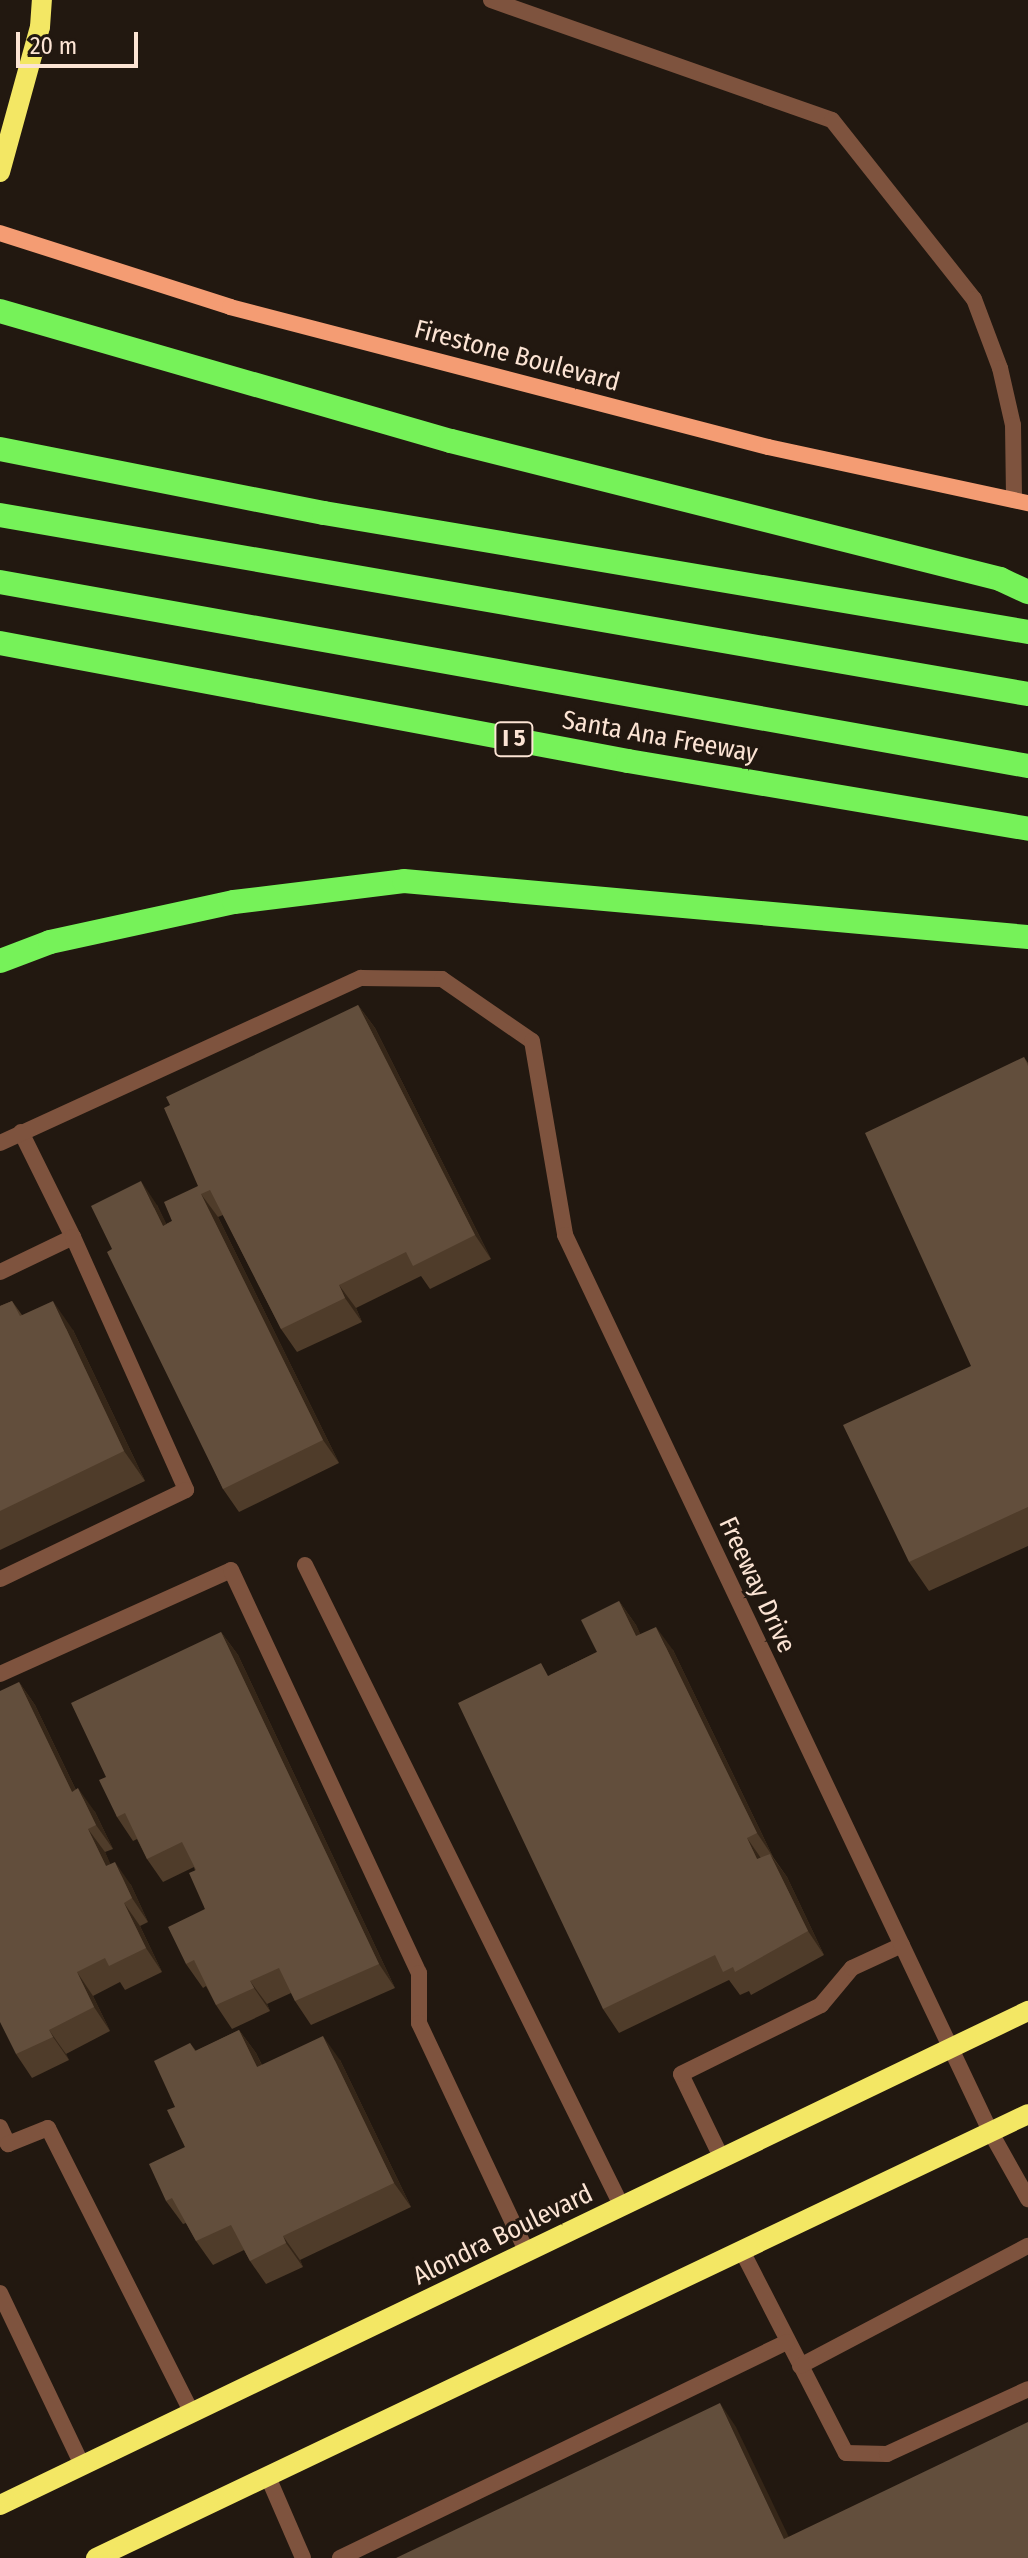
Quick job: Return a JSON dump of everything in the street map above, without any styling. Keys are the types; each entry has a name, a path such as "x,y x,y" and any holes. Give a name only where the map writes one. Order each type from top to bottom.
{"highway":[{"path":"0,311 451,441 1000,579 1028,592"},
{"path":"0,449 324,513 1028,632"},
{"path":"0,515 1028,694"},
{"path":"0,582 1028,766"},
{"name":"Santa Ana Freeway","path":"0,643 628,761 1028,829"},
{"path":"0,961 50,942 234,902 404,881 1028,937"}],"main road":[{"path":"0,172 40,27 42,0"},
{"name":"Alondra Boulevard","path":"0,2505 1028,2011"},
{"path":"96,2558 1028,2114"}],"street":[{"path":"491,0 832,120 974,299 1000,368 1013,425 1021,502"},
{"name":"Firestone Boulevard","path":"0,233 230,307 768,447 1021,502"},
{"name":"Freeway Drive","path":"21,1132 361,978 442,979 532,1041 565,1235 991,2133 1028,2199"},
{"path":"0,1143 21,1132 73,1237 186,1490 0,1579"},
{"path":"0,1272 73,1237"},
{"path":"305,1565 622,2207"},
{"path":"0,1674 231,1570 419,1973 419,2023 527,2252"},
{"path":"722,2159 681,2074 821,2005 852,1968 902,1945"},
{"path":"2,2138 48,2128 192,2413"},
{"path":"800,2366 1028,2246"},
{"path":"742,2251 846,2453 861,2457 900,2449 1028,2389"},
{"path":"0,2293 82,2465"},
{"path":"340,2558 787,2342"},
{"path":"268,2477 303,2558"}],"building":[{"path":"358,1005 475,1235 413,1266 406,1252 339,1285 345,1298 281,1329 210,1190 201,1194 323,1440 223,1489 107,1252 112,1249 91,1206 141,1181 163,1226 172,1221 164,1202 198,1186 164,1108 170,1105 166,1097"},
{"path":"1024,1057 1028,1066 1028,1507 909,1562 843,1425 971,1366 865,1133"},
{"path":"12,1301 20,1316 53,1301 124,1451 0,1511 0,1306"},
{"path":"619,1601 636,1636 656,1627 757,1833 747,1838 757,1859 770,1854 808,1931 735,1972 733,1967 723,1972 715,1955 603,2009 458,1703 541,1663 548,1676 597,1652 581,1620"},
{"path":"221,1632 379,1964 295,2001 279,1968 250,1981 254,1988 216,2005 194,1960 186,1964 168,1927 205,1909 189,1873 196,1870 182,1842 147,1859 125,1813 117,1817 99,1780 106,1777 71,1703"},
{"path":"19,1682 72,1792 78,1788 96,1825 88,1829 106,1866 115,1862 132,1898 124,1903 146,1948 109,1966 105,1958 77,1972 94,2007 49,2030 53,2037 16,2054 0,2022 0,1691"},
{"path":"239,2030 257,2067 323,2036 394,2183 283,2236 286,2243 250,2261 231,2225 196,2241 172,2198 166,2201 149,2164 185,2147 167,2110 175,2107 154,2061 190,2043 195,2051"},
{"path":"720,2403 784,2539 1028,2422 1028,2558 396,2558"}]}
